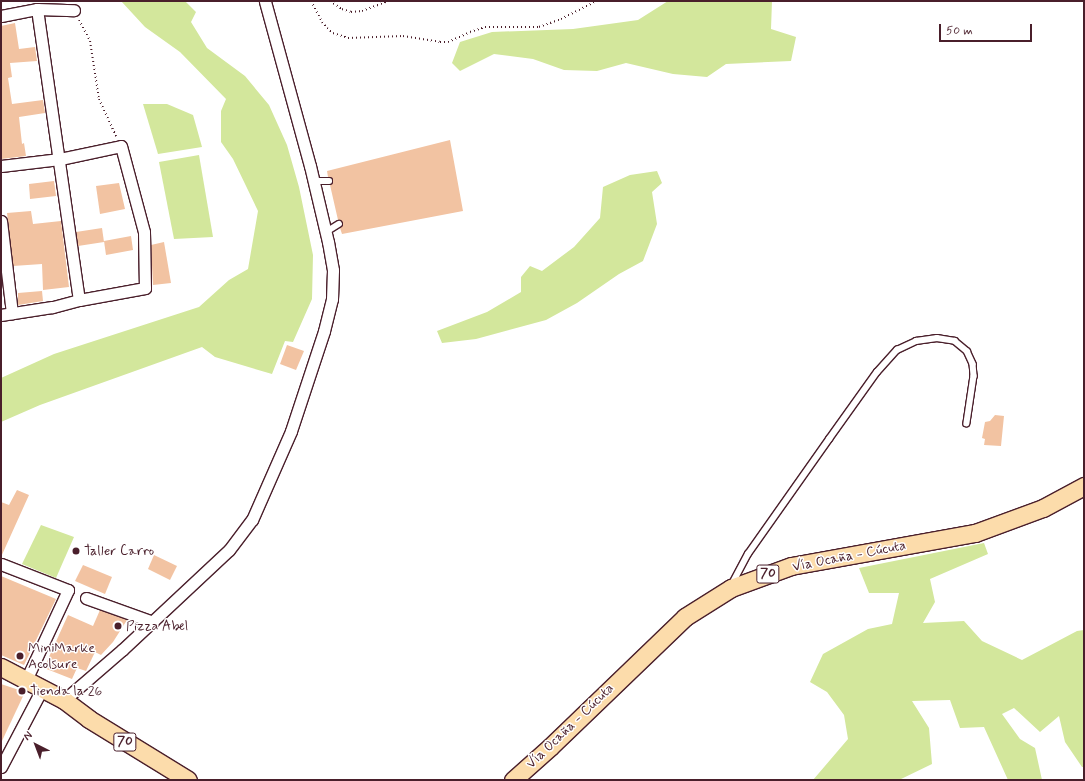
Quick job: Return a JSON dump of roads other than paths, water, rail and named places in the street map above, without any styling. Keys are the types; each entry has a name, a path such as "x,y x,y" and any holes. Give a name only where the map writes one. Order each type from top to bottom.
{"main road":[{"name":"Vía Ocaña - Cúcuta","path":"513,780 550,748 685,617 731,588 791,566 975,532 1042,508 1084,486"},
{"name":"70","path":"1,667 64,700 89,719 188,780"}],"street":[{"path":"64,700 153,622 229,550 252,520 291,431 332,299 333,270 326,232 314,181 265,1"},
{"path":"1,16 37,9 74,10"},
{"path":"37,9 60,158 79,300"},
{"path":"1,166 60,158 121,146 144,232 145,288 79,300 52,307 7,314 1,222"},
{"path":"1,564 68,590 26,680"},
{"path":"86,598 153,622"},
{"path":"1,767 42,689"}],"lane":[{"path":"314,181 329,181"},
{"path":"326,232 339,224"},
{"path":"731,588 752,547 872,378 897,350 916,341 938,338 955,341 967,351 973,364 974,376 967,423"}],"place":[{"name":"Taller Carro","path":"76,551"},
{"name":"Pizza Abel","path":"118,626"},
{"name":"MiniMarke Acolsure","path":"20,656"},
{"name":"Tienda la 26","path":"22,691"}]}
